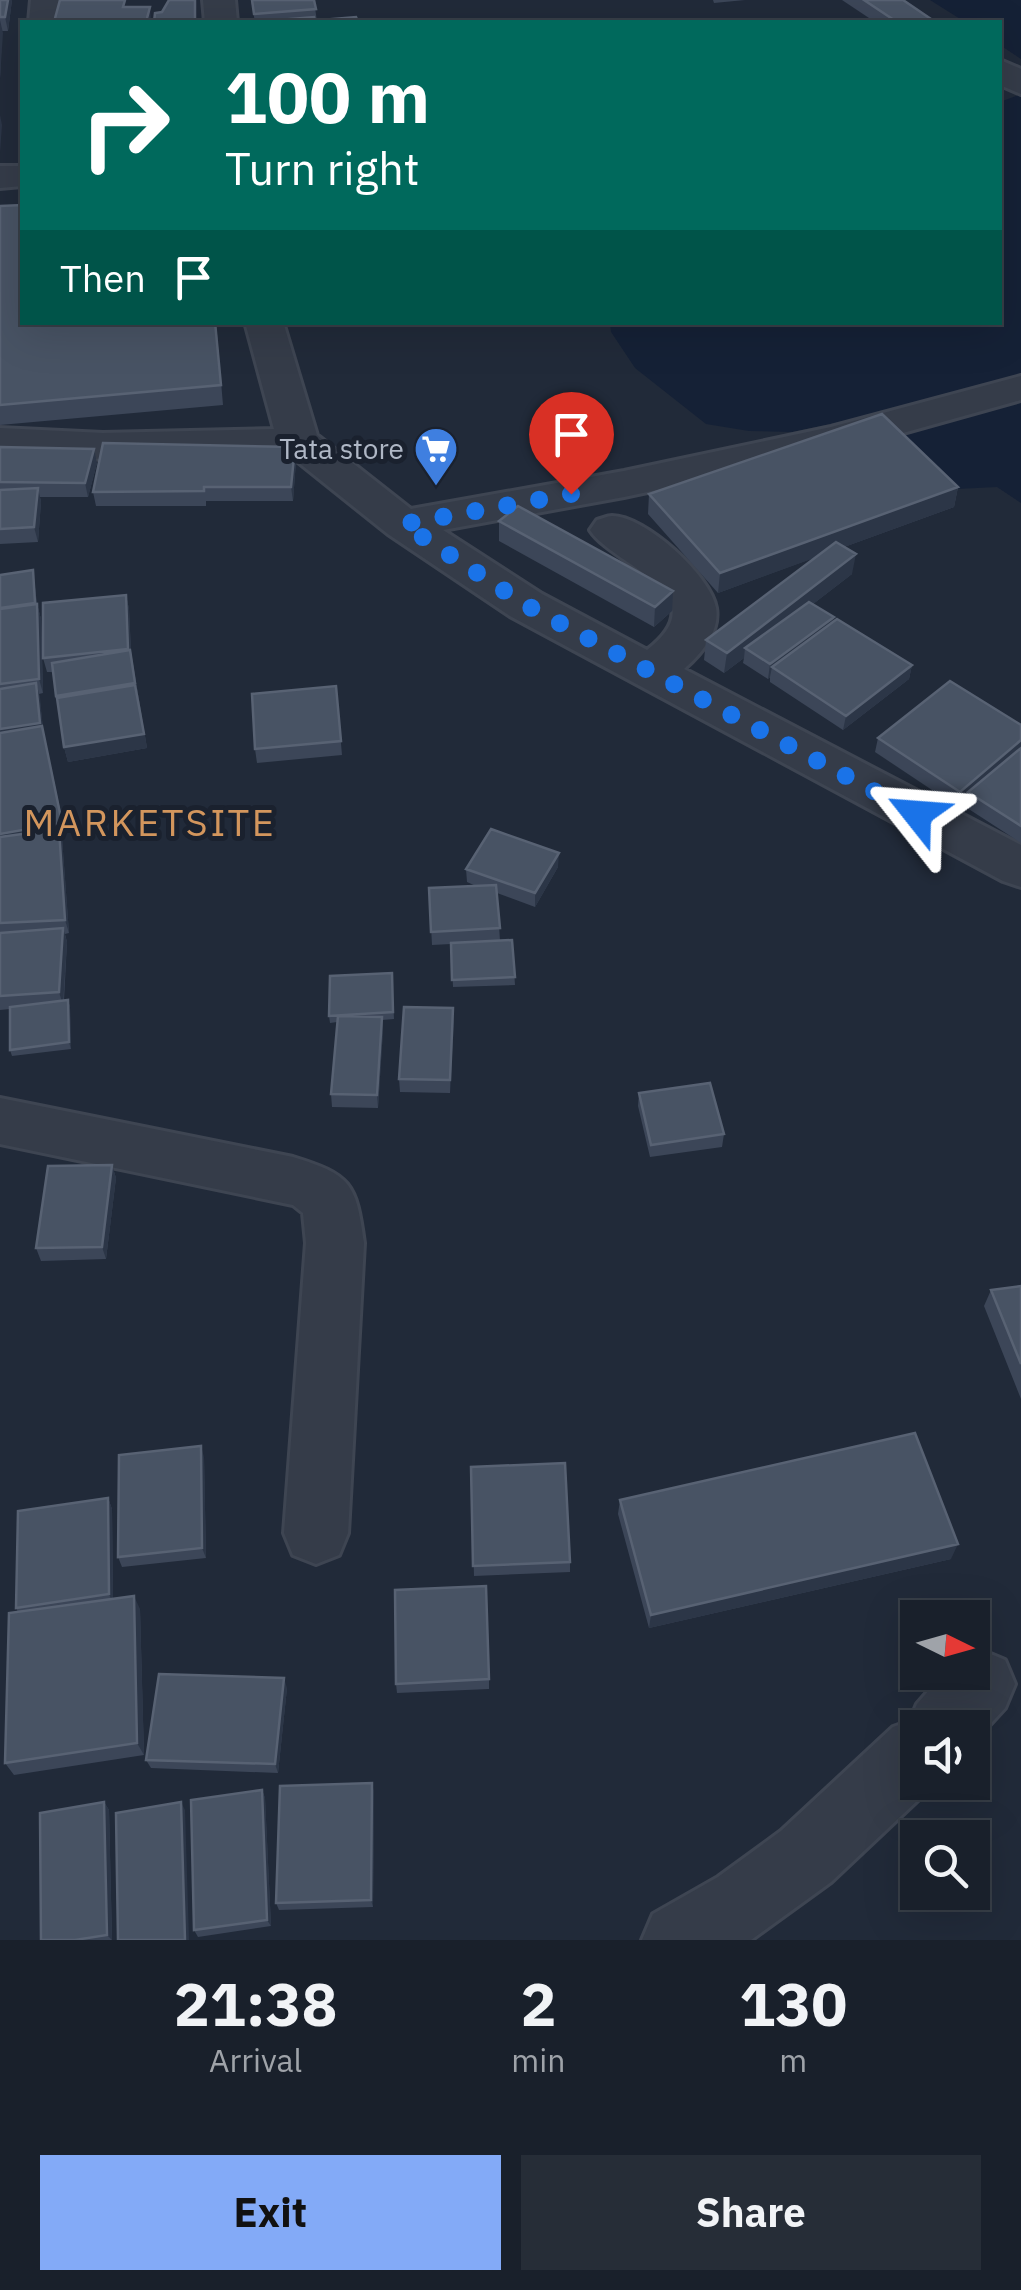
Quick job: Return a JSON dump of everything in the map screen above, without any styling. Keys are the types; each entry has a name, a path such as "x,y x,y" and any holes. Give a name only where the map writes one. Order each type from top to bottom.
{"street":[{"path":"265,325 298,440 403,524 526,605 1021,868"},
{"path":"403,524 624,484 835,439 1021,388"},
{"path":"0,441 103,446 298,440"},
{"path":"612,530 652,554 689,590 693,603 685,641 649,672"},
{"path":"0,1121 293,1181 314,1188 330,1201 335,1244 316,1533"},
{"path":"679,1940 720,1920 867,1806 900,1771"}],"water":[{"path":"930,0 1021,0 1021,59 1002,46 1002,20 962,20"},
{"path":"1021,94 1021,503 997,487 957,489 886,423 859,418 792,432 706,424 635,368 611,332 610,325 1002,325 1002,101"}],"building":[{"path":"0,0 8,0 5,17 0,17"},
{"path":"60,0 125,0 123,7 150,7 147,20 55,20"},
{"path":"169,0 195,0 195,20 154,20 155,13 162,12"},
{"path":"252,0 314,0 316,9 254,14"},
{"path":"864,0 903,0 931,19 927,20 894,20"},
{"path":"20,205 20,325 215,325 221,385 0,405 0,206"},
{"path":"882,414 958,487 720,573 649,494"},
{"path":"103,443 295,447 291,487 93,492"},
{"path":"0,447 94,449 85,483 0,482"},
{"path":"38,488 34,527 0,529 0,490"},
{"path":"518,506 673,591 655,607 499,521"},
{"path":"836,542 856,554 727,653 706,640"},
{"path":"33,570 35,603 0,608 0,575"},
{"path":"126,595 128,649 43,658 43,603"},
{"path":"809,602 834,617 770,664 745,648"},
{"path":"37,604 39,679 0,684 0,609"},
{"path":"837,619 912,665 846,716 772,667"},
{"path":"130,650 135,683 56,696 52,663"},
{"path":"950,681 1021,725 1021,740 960,792 878,738"},
{"path":"36,683 40,723 0,729 0,689"},
{"path":"135,685 144,734 64,747 57,698"},
{"path":"336,686 341,741 255,749 252,694"},
{"path":"42,726 62,823 0,834 0,733"},
{"path":"1021,748 1021,826 968,792"},
{"path":"59,829 65,920 0,923 0,837"},
{"path":"491,829 559,853 535,893 466,869"},
{"path":"496,885 500,928 431,932 429,888"},
{"path":"63,928 59,992 0,996 0,933"},
{"path":"512,940 515,977 452,980 451,943"},
{"path":"392,973 393,1012 329,1016 330,976"},
{"path":"68,1000 69,1042 10,1050 10,1007"},
{"path":"404,1007 453,1008 450,1080 399,1079"},
{"path":"338,1016 382,1017 377,1095 331,1094"},
{"path":"710,1083 724,1134 651,1145 639,1093"},
{"path":"112,1165 102,1247 36,1248 48,1166"},
{"path":"1021,1286 1021,1364 991,1290"},
{"path":"915,1433 958,1544 651,1615 620,1500"},
{"path":"201,1446 202,1548 118,1557 119,1455"},
{"path":"565,1463 570,1562 473,1566 471,1467"},
{"path":"108,1498 109,1594 16,1608 18,1511"},
{"path":"486,1586 489,1679 396,1684 395,1590"},
{"path":"134,1596 137,1743 5,1763 9,1613"},
{"path":"159,1674 284,1678 275,1764 146,1760"},
{"path":"372,1783 371,1900 276,1903 280,1786"},
{"path":"262,1790 267,1920 194,1930 191,1800"},
{"path":"104,1802 107,1935 41,1940 40,1813"},
{"path":"181,1802 185,1940 118,1940 116,1813"}],"place":[{"name":"Tata store","path":"436,487"}],"district":[{"name":"MARKETSITE","path":"150,823"}],"route":[{"path":"571,494 403,524 526,605 917,814"}]}
